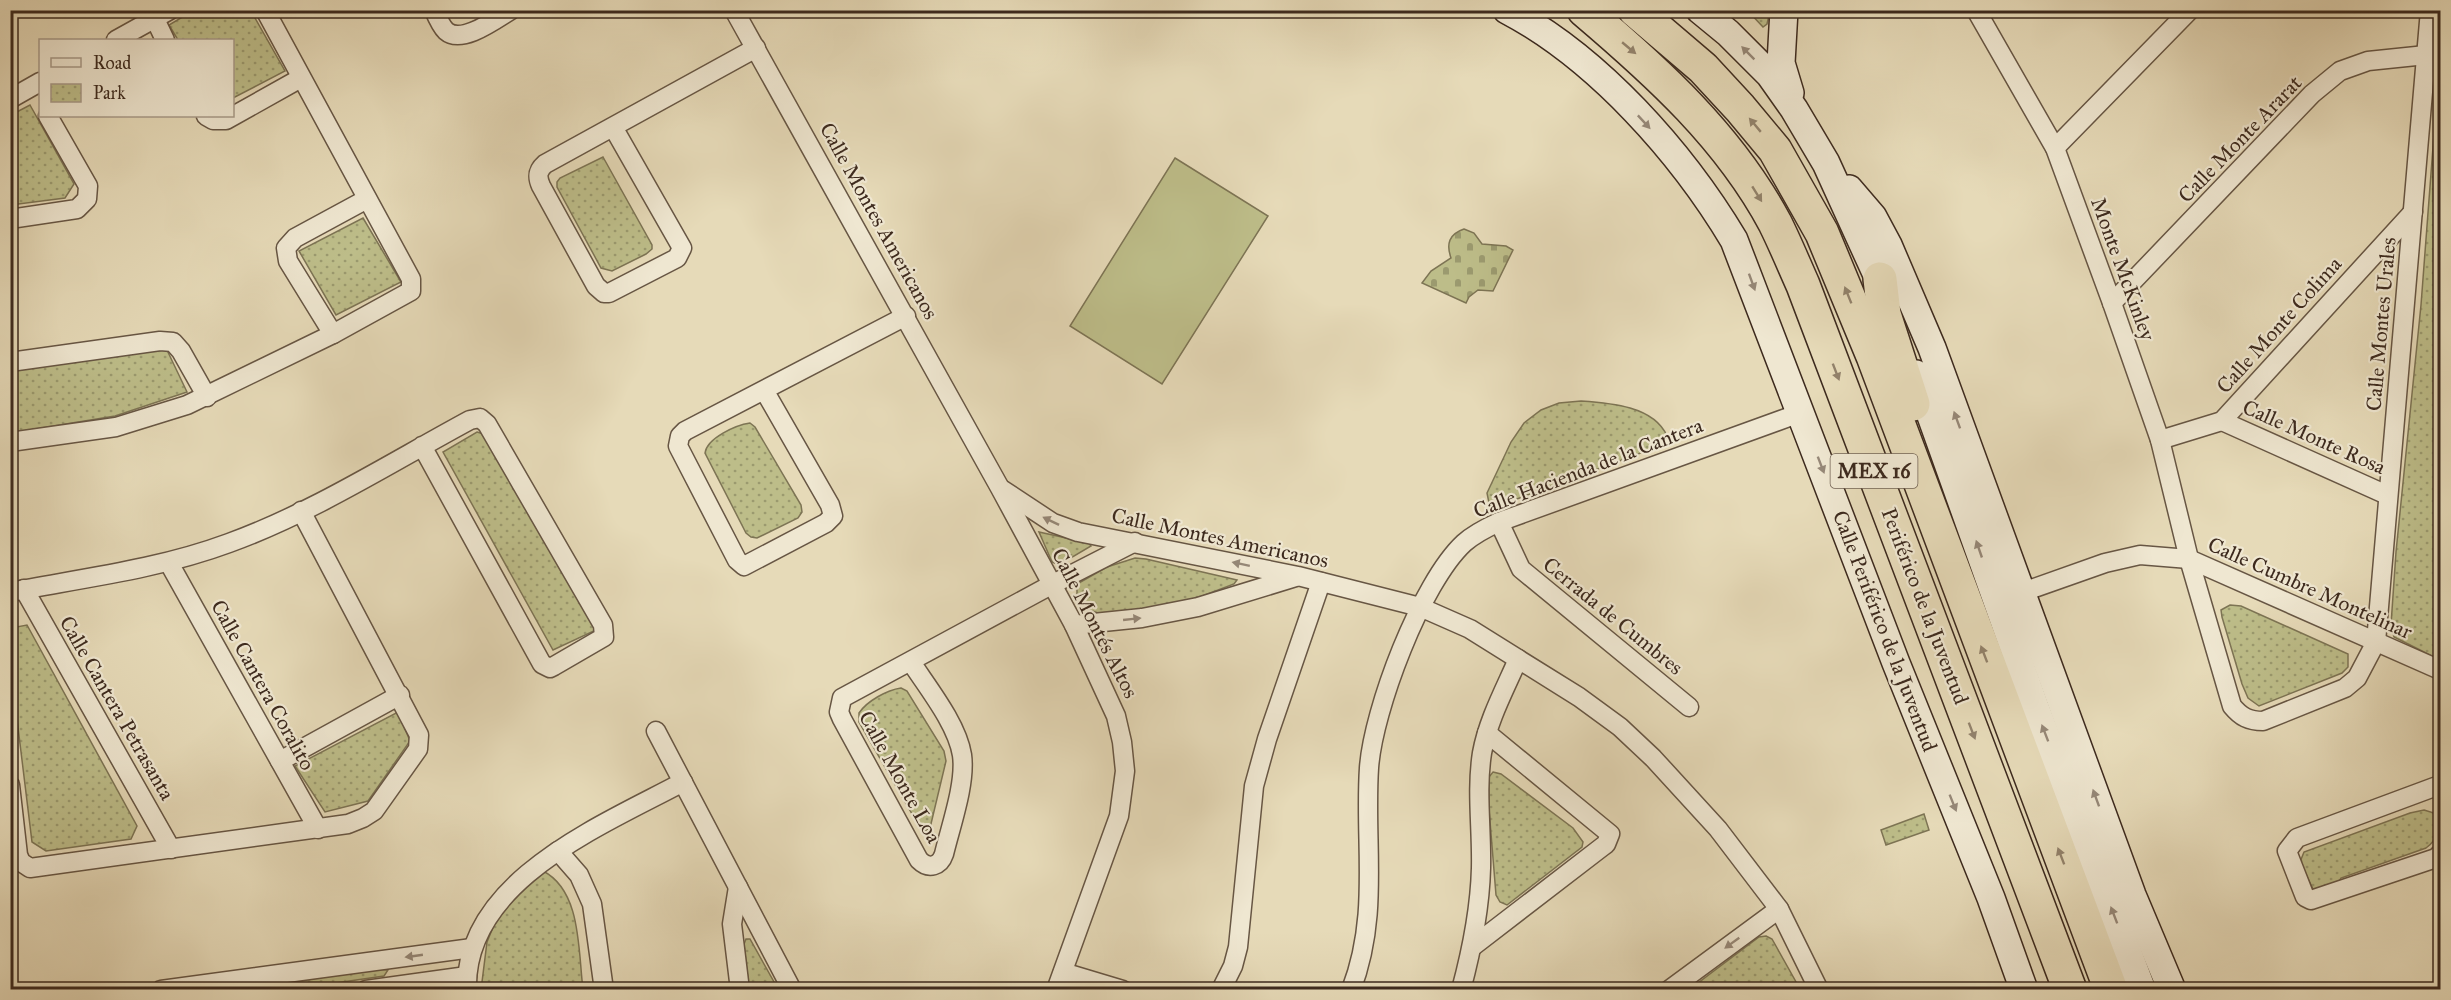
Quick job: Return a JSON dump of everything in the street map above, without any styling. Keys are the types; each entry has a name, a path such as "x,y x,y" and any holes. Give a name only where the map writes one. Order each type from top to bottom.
{"highway":[{"name":"Periférico de la Juventud","path":"1584,10 1651,68 1714,133 1774,223 1803,285 2070,990"},
{"name":"Periférico de la Juventud","path":"1635,10 1703,68 1740,108 1775,150 1822,233 1873,356 1960,592 2078,898 2110,990"},
{"path":"1880,279 1884,314 1930,464 1960,592"},
{"path":"2078,898 2131,990"}],"main road":[{"name":"Calle Periférico de la Juventud","path":"1507,10 1549,34 1608,85 1696,181 1734,240 1896,663 1991,898 2024,990"},
{"path":"1700,10 1728,33 1770,75 1794,109 1826,163 2020,593 2132,895 2172,990"},
{"path":"1784,10 1781,63 1794,109"},
{"path":"1826,163 1873,218 1888,245 1932,348 1958,456 2031,696 2142,990"}],"street":[{"path":"10,442 116,427 207,397 333,334 407,294 412,287 411,279 265,10"},
{"path":"434,10 445,30 458,36 469,34 511,10"},
{"name":"Calle Montes Americanos","path":"734,10 1000,488 1053,524 1078,532 1298,576 1420,607 1470,629 1579,696 1620,727 1718,829 1779,909 1819,990"},
{"name":"Monte McKinley","path":"1976,10 2055,148 2160,440 2189,559 2232,706 2245,718 2263,721 2345,688 2357,678 2376,642"},
{"path":"2055,148 2190,10"},
{"name":"Calle Montes Urales","path":"2376,642 2430,10"},
{"path":"118,39 162,15 165,39"},
{"path":"613,127 682,248 677,258 609,293 604,293 596,286 541,186 538,174 545,164 756,48"},
{"name":"Calle Monte Ararat","path":"2112,303 2312,94 2340,71 2368,61 2426,55"},
{"path":"234,116 302,78"},
{"path":"10,99 38,90"},
{"path":"10,219 77,209 87,199 88,186 49,117"},
{"path":"208,117 213,120 226,120 231,117"},
{"path":"333,334 288,261 286,248 295,238 367,198"},
{"name":"Calle Monte Colima","path":"2160,440 2222,421 2413,212"},
{"path":"764,390 830,505 833,516 826,523 744,566 737,560 678,446 678,441 685,431 906,316"},
{"path":"10,362 160,341 173,342 181,351 207,397"},
{"name":"Calle Hacienda de la Cantera","path":"1352,990 1370,916 1371,747 1382,705 1420,607 1454,553 1475,534 1499,522 1800,413"},
{"path":"17,591 169,563 247,536 276,525 470,420 480,418 488,424 603,625 604,637 555,666 545,667 542,664 422,446"},
{"name":"Calle Monte Rosa","path":"2222,421 2388,495"},
{"name":"Calle Montés Altos","path":"1000,488 1074,625 1116,716 1122,742 1125,771 1123,796 1113,834 1056,990"},
{"path":"10,785 18,855 25,867 34,868 348,824 363,818 374,810 418,749 419,735 400,694 301,511"},
{"name":"Cerrada de Cumbres","path":"1499,522 1521,569 1689,707"},
{"name":"Calle Monte Loa","path":"911,662 954,730 962,754 961,780 944,854 937,864 930,866 924,865 919,860 838,712 839,705 847,694 1136,542"},
{"name":"Calle Cumbre Montelinar","path":"2020,593 2105,563 2140,555 2189,559 2440,670"},
{"name":"Calle Cantera Coralito","path":"169,563 318,829"},
{"path":"1074,625 1142,618 1198,607 1298,576"},
{"path":"1221,990 1233,966 1238,947 1251,805 1260,764 1321,582"},
{"name":"Calle Cantera Petrasanta","path":"17,591 171,849"},
{"path":"1461,990 1472,947 1481,869 1480,771 1487,733 1518,659"},
{"path":"280,761 400,694"},
{"path":"656,731 792,990"},
{"path":"1472,947 1602,848 1610,834 1487,733"},
{"path":"366,990 467,983 472,948 488,918 527,874 558,851 683,782"},
{"path":"2439,787 2297,838 2287,851 2305,897 2311,900 2436,858 2440,854"},
{"path":"558,851 579,875 592,904 604,990"},
{"path":"738,887 732,924 740,990"},
{"path":"1669,990 1779,909"},
{"path":"161,990 251,984 472,948"},
{"path":"1063,972 1123,990"}],"green space":[{"path":"194,10 251,11 285,71 234,97 234,39 177,39 169,25"},
{"path":"1748,11 1770,11 1767,24 1763,27"},
{"path":"2440,55 2440,660 2394,637 2391,625 2396,552 2421,305"},
{"path":"30,105 74,184 65,198 11,205 11,115"},
{"path":"603,157 652,245 652,249 646,254 612,271 601,268 557,187 560,178"},
{"path":"1175,158 1268,216 1162,384 1070,326"},
{"path":"363,218 401,282 336,315 299,251"},
{"path":"1464,229 1474,233 1482,244 1506,246 1513,250 1493,291 1478,290 1469,297 1466,303 1422,283 1431,271 1451,258 1450,240"},
{"path":"166,348 187,392 115,416 11,433 11,368"},
{"path":"1581,401 1618,405 1642,412 1661,426 1667,436 1665,444 1498,506 1489,503 1487,493 1511,442 1524,423 1541,410 1559,403"},
{"path":"750,423 755,427 801,505 802,512 798,518 757,538 746,533 705,453 716,437 737,426"},
{"path":"477,432 487,435 596,630 553,650 443,452"},
{"path":"1039,532 1089,543 1091,546 1059,565 1052,562"},
{"path":"1135,558 1237,580 1234,584 1168,609 1098,613 1084,608 1077,594 1077,584 1107,567"},
{"path":"2230,605 2241,606 2348,654 2348,667 2342,673 2259,706 2248,698 2242,684 2222,617 2221,610"},
{"path":"27,625 137,826 131,839 46,851 32,842 11,670 11,628"},
{"path":"901,688 907,691 944,751 946,761 930,828 925,831 919,826 859,722 859,713 867,704 884,694"},
{"path":"398,712 410,741 368,801 325,812 295,766"},
{"path":"1493,772 1501,774 1573,828 1583,842 1582,847 1507,905 1500,902 1496,895 1489,809 1489,777"},
{"path":"2424,810 2434,813 2436,828 2434,840 2426,848 2341,878 2330,890 2313,889 2300,862 2304,852"},
{"path":"1924,814 1929,830 1886,845 1881,830"},
{"path":"543,871 556,880 571,907 576,924 583,989 481,990 487,942 498,915 514,889"},
{"path":"1766,936 1772,939 1800,989 1690,989 1759,937"},
{"path":"746,939 750,939 778,989 749,989 744,944"},
{"path":"377,969 388,970 384,976 275,990 279,984"}],"waterway":[{"path":"1227,10 1242,15 1405,10"}]}
